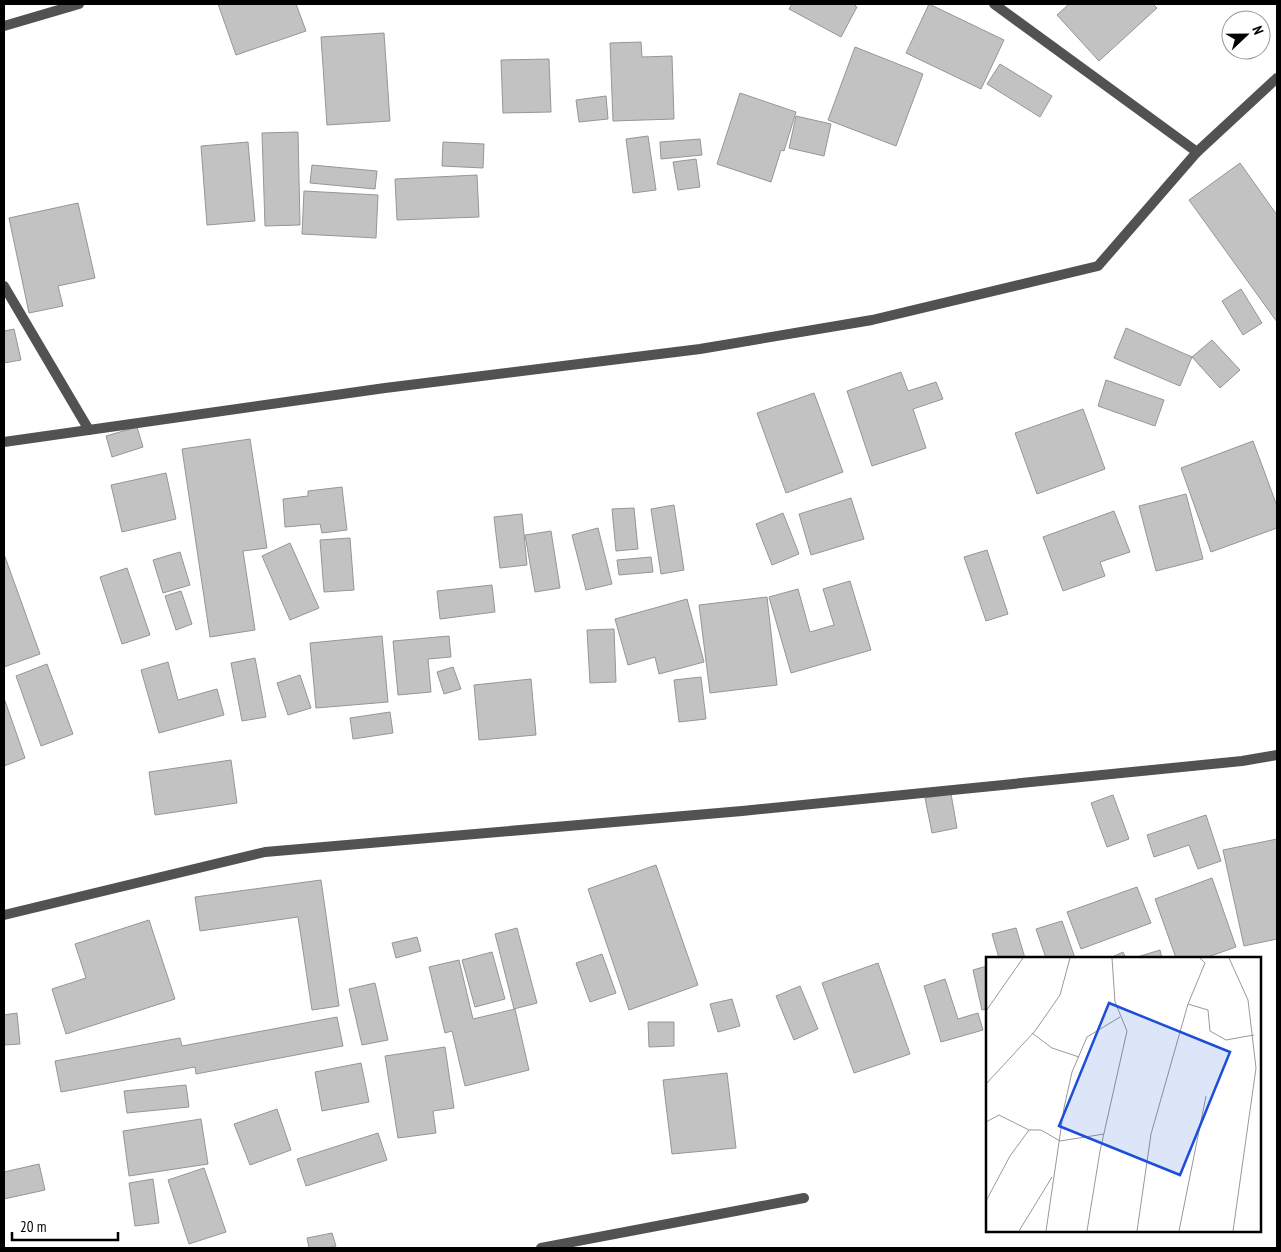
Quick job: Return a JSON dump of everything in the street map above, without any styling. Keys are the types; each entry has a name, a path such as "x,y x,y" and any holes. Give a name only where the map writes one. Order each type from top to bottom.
{"street":[{"path":"4,26 78,4"},
{"path":"994,4 1196,152"},
{"path":"4,442 385,388 700,349 872,320 1098,266 1196,152 1277,78"},
{"path":"4,286 89,430"},
{"path":"4,915 265,852 742,811 1242,761 1277,755"},
{"path":"541,1248 804,1198"}],"building":[{"path":"218,4 296,4 306,31 236,55"},
{"path":"792,4 857,4 855,6 857,7 841,37 789,9"},
{"path":"929,4 1004,40 981,89 906,53"},
{"path":"1069,4 1153,4 1157,8 1099,61 1057,15"},
{"path":"384,33 390,121 327,125 321,37"},
{"path":"641,42 642,57 672,56 674,119 613,121 610,43"},
{"path":"855,47 923,74 896,146 828,120"},
{"path":"549,59 551,112 503,113 501,60"},
{"path":"1000,64 1052,96 1040,117 987,84"},
{"path":"740,93 796,112 784,151 781,150 771,182 717,164"},
{"path":"606,96 608,119 579,122 576,100"},
{"path":"796,116 831,124 824,156 789,148"},
{"path":"298,132 300,225 265,226 262,133"},
{"path":"648,136 656,190 633,193 626,139"},
{"path":"700,139 702,155 661,159 660,142"},
{"path":"248,142 255,221 207,225 201,146"},
{"path":"443,142 484,144 483,168 442,166"},
{"path":"696,159 700,187 678,190 673,162"},
{"path":"1240,163 1277,215 1277,322 1189,200"},
{"path":"312,165 377,171 375,189 310,183"},
{"path":"477,175 479,217 397,220 395,179"},
{"path":"304,191 378,195 376,238 302,234"},
{"path":"78,203 95,278 58,286 63,306 29,313 9,218"},
{"path":"1241,289 1262,323 1243,335 1222,301"},
{"path":"1126,328 1192,357 1180,386 1114,358"},
{"path":"14,329 21,360 4,363 4,331"},
{"path":"1212,340 1240,370 1220,388 1192,357"},
{"path":"901,372 908,391 936,382 943,399 913,409 926,448 872,466 847,391"},
{"path":"1106,380 1164,400 1155,426 1098,406"},
{"path":"814,393 843,472 786,493 757,413"},
{"path":"1083,409 1105,469 1037,494 1015,433"},
{"path":"137,427 143,447 112,457 106,436"},
{"path":"250,439 267,548 243,551 255,630 210,637 182,449"},
{"path":"1253,441 1277,506 1277,528 1211,552 1181,468"},
{"path":"166,473 176,519 122,532 111,485"},
{"path":"342,487 347,530 322,533 320,524 285,527 283,499 308,496 308,491"},
{"path":"1186,494 1203,559 1156,571 1139,506"},
{"path":"851,498 864,539 811,555 799,514"},
{"path":"674,505 684,570 661,574 651,509"},
{"path":"634,508 638,549 616,551 612,509"},
{"path":"1114,511 1130,552 1100,562 1105,576 1063,591 1043,537"},
{"path":"783,513 799,554 772,565 756,524"},
{"path":"522,514 527,565 500,568 494,517"},
{"path":"598,528 612,584 586,590 572,535"},
{"path":"551,531 560,588 535,592 525,535"},
{"path":"350,538 354,590 324,592 320,540"},
{"path":"290,543 319,608 290,620 262,556"},
{"path":"987,550 1008,614 986,621 964,557"},
{"path":"180,552 190,585 163,593 153,560"},
{"path":"4,554 40,654 4,667"},
{"path":"651,557 653,572 619,575 617,560"},
{"path":"127,568 150,635 122,644 100,577"},
{"path":"850,581 871,650 791,673 769,597 798,589 810,632 834,625 823,589"},
{"path":"492,585 495,612 440,619 437,591"},
{"path":"181,591 192,624 176,630 165,596"},
{"path":"767,597 777,685 710,693 699,605"},
{"path":"687,599 704,662 659,674 655,657 628,665 615,619"},
{"path":"614,629 616,682 590,683 587,630"},
{"path":"382,636 388,702 316,708 310,643"},
{"path":"449,636 451,657 428,659 431,692 398,695 393,641"},
{"path":"255,658 266,717 242,721 231,663"},
{"path":"168,662 178,700 217,689 224,715 159,733 141,670"},
{"path":"47,664 73,734 41,746 16,676"},
{"path":"453,667 461,689 444,694 437,672"},
{"path":"300,675 311,708 288,715 277,683"},
{"path":"701,677 706,719 679,722 674,680"},
{"path":"531,679 536,735 479,740 474,685"},
{"path":"4,698 25,758 4,766"},
{"path":"390,712 393,733 353,739 350,718"},
{"path":"231,760 237,803 155,815 149,772"},
{"path":"951,794 957,828 932,833 925,798"},
{"path":"1113,795 1129,839 1107,847 1091,803"},
{"path":"1206,815 1221,861 1198,869 1189,845 1154,857 1147,835"},
{"path":"1277,839 1277,939 1244,946 1223,850"},
{"path":"656,865 698,985 629,1010 588,889"},
{"path":"1212,878 1236,947 1208,957 1176,957 1155,899"},
{"path":"321,880 339,1006 312,1010 298,917 200,931 195,897"},
{"path":"1137,887 1151,923 1081,949 1067,912"},
{"path":"149,920 175,999 66,1034 52,989 86,978 75,944"},
{"path":"1062,921 1075,957 1046,957 1036,929"},
{"path":"517,928 537,1003 514,1009 495,934"},
{"path":"1016,928 1025,957 999,957 992,934"},
{"path":"417,937 421,951 396,958 392,943"},
{"path":"1160,950 1162,957 1137,957"},
{"path":"492,952 505,999 475,1007 462,960"},
{"path":"1123,952 1126,957 1112,957"},
{"path":"602,954 616,993 590,1002 576,963"},
{"path":"459,960 473,1019 515,1009 529,1070 465,1086 452,1031 445,1033 429,967"},
{"path":"878,963 910,1054 854,1073 822,983"},
{"path":"986,966 986,1009 982,1010 973,970"},
{"path":"945,979 958,1019 978,1013 983,1030 941,1042 924,986"},
{"path":"375,983 388,1040 362,1045 349,989"},
{"path":"800,986 818,1029 794,1040 776,996"},
{"path":"732,999 740,1026 718,1032 710,1004"},
{"path":"17,1013 20,1044 4,1045 4,1015"},
{"path":"337,1017 343,1046 196,1074 195,1067 61,1092 55,1061 180,1038 182,1046"},
{"path":"648,1022 674,1022 674,1046 649,1047"},
{"path":"445,1047 454,1108 433,1111 436,1133 398,1138 385,1056"},
{"path":"361,1063 369,1102 322,1111 315,1072"},
{"path":"727,1073 736,1148 672,1154 663,1080"},
{"path":"186,1085 189,1107 127,1113 124,1091"},
{"path":"277,1109 291,1150 250,1165 234,1124"},
{"path":"201,1119 208,1164 129,1176 123,1131"},
{"path":"378,1133 387,1160 306,1186 297,1159"},
{"path":"39,1164 45,1190 4,1199 4,1172"},
{"path":"204,1168 226,1232 189,1244 168,1180"},
{"path":"153,1179 159,1223 135,1226 129,1183"},
{"path":"332,1233 336,1246 309,1248 307,1238"}]}
